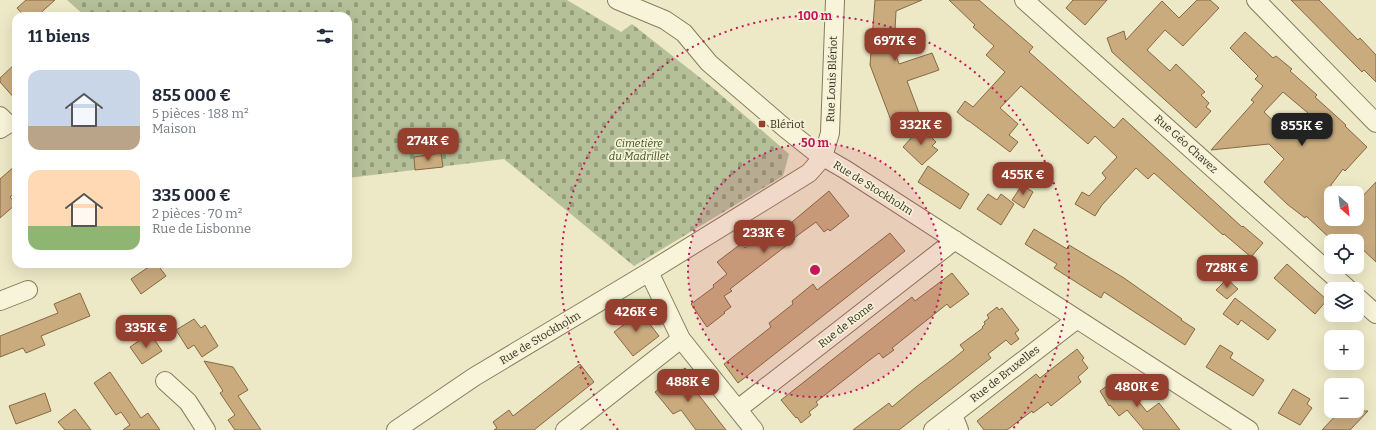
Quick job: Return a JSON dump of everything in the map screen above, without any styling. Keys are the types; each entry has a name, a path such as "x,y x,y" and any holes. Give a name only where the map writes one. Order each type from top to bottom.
{"street":[{"path":"617,0 665,20 684,33 709,63 786,129 823,157"},
{"name":"Rue Louis Blériot","path":"823,157 830,132 835,0"},
{"name":"Rue Géo Chavez","path":"1024,0 1340,282"},
{"path":"1256,0 1376,123"},
{"name":"Rue de Stockholm","path":"396,430 474,377 649,272 809,173 823,157 846,170 1249,430"},
{"name":"Rue de Rome","path":"738,409 955,240"},
{"path":"649,272 681,339 754,430"},
{"path":"0,301 28,290"},
{"path":"1364,303 1376,314"},
{"name":"Rue de Bruxelles","path":"933,430 956,422 1077,319"},
{"path":"565,430 681,339"},
{"path":"165,381 188,402 206,430"}],"green space":[{"name":"Cimetière du Madrillet","path":"67,0 567,0 621,32 632,24 713,88 789,154 783,176 634,266 504,159 352,178 352,12 80,12"}],"building":[{"path":"26,0 55,0 42,12 20,12 17,8"},
{"path":"875,0 922,0 896,11 894,50 899,64 932,53 939,70 907,81 919,113 892,123 870,65"},
{"path":"949,0 979,0 1033,47 1029,52 1114,128 1123,118 1242,227 1243,226 1263,243 1251,257 1224,234 1223,235 1154,173 1148,179 1136,168 1102,205 1095,216 1075,204 1082,192 1089,196 1106,178 1102,173 1117,157 1095,136 1088,144 1021,86 1000,108 1018,124 1009,135 1018,142 1010,152 957,112 965,101 973,107 1005,72 986,55 994,46 973,27 975,25"},
{"path":"1073,0 1107,0 1085,25 1066,8"},
{"path":"1197,0 1210,0 1219,8 1183,46 1165,30 1147,50 1170,71 1176,64 1205,92 1201,95 1209,103 1206,107 1211,111 1196,128 1112,52 1107,38 1124,31 1126,40 1162,1 1179,18"},
{"path":"1291,0 1319,0 1358,40 1360,38 1376,55 1376,82 1364,70 1362,72"},
{"path":"1245,32 1273,58 1276,56 1292,69 1290,71 1317,95 1315,97 1346,125 1345,126 1367,147 1345,171 1343,169 1331,186 1324,186 1324,226 1364,226 1364,195 1376,182 1376,262 1364,251 1364,234 1325,234 1306,216 1305,218 1287,204 1264,182 1284,159 1269,144 1211,150 1254,102 1251,100 1263,86 1255,79 1258,76 1230,48","holes":["1283,92 1308,113 1288,135 1264,112"]},
{"path":"12,67 12,96 0,82 0,78"},
{"path":"923,125 925,131 936,142 932,146 938,150 922,165 903,147"},
{"path":"441,153 443,167 415,170 414,157"},
{"path":"928,166 969,194 960,209 918,182"},
{"path":"12,168 12,195 10,197 12,199 12,208 0,218 0,179"},
{"path":"1022,185 1033,192 1024,208 1012,200"},
{"path":"829,191 849,216 830,231 828,229 824,232 816,222 794,238 795,239 730,289 732,291 724,296 731,307 707,327 691,304 714,287 713,285 727,274 717,262 742,243 745,248 781,221 786,227"},
{"path":"988,194 997,200 1001,194 1014,204 1001,225 977,209"},
{"path":"1034,229 1067,249 1069,245 1124,278 1182,319 1181,320 1195,329 1185,345 1104,292 1101,298 1054,268 1057,264 1025,244"},
{"path":"890,233 905,251 738,383 724,364 771,327 769,323 793,304 792,301 813,284 817,290"},
{"path":"1287,264 1324,297 1324,304 1315,314 1274,278"},
{"path":"147,268 160,268 166,276 141,294 131,279"},
{"path":"952,273 969,294 950,308 947,304 892,348 894,350 883,358 879,353 867,362 816,402 818,405 809,412 811,415 801,423 781,400 912,297 915,301"},
{"path":"1227,279 1238,289 1227,299 1216,290"},
{"path":"80,293 90,316 41,336 45,345 26,353 23,348 0,357 0,336 58,313 54,304"},
{"path":"1235,298 1276,330 1268,340 1241,320 1238,325 1223,314"},
{"path":"997,307 999,310 1002,308 1019,330 1015,333 1019,339 1011,345 1006,340 988,354 991,358 899,430 853,430 889,403 892,407 964,350 960,345 983,328 982,327 985,324 984,322 989,318 987,315"},
{"path":"638,309 659,336 633,356 614,332 630,320 628,318"},
{"path":"194,319 201,328 205,325 218,346 202,357 194,345 188,349 176,330"},
{"path":"150,333 162,351 142,364 130,347"},
{"path":"1220,345 1233,353 1230,358 1264,380 1253,396 1206,367"},
{"path":"1077,349 1084,358 1082,360 1088,368 1078,377 1081,382 1051,406 1048,402 1033,413 1032,411 1007,430 984,430 977,421 1036,374 1040,378"},
{"path":"204,361 233,367 248,390 238,396 261,430 235,430 228,420 235,415 220,393 223,391"},
{"path":"580,364 594,382 534,430 494,430 497,428 493,422 509,410 513,416"},
{"path":"685,368 692,376 687,380 726,430 696,430 681,410 673,414 655,392"},
{"path":"110,372 141,418 148,413 160,430 123,430 130,425 121,412 116,415 94,383"},
{"path":"1119,377 1147,412 1159,403 1180,430 1144,430 1127,410 1119,416 1110,405 1109,406 1100,391"},
{"path":"1293,389 1310,399 1307,404 1312,408 1300,425 1278,413"},
{"path":"45,393 51,411 16,424 9,406"},
{"path":"75,409 91,430 65,430 58,422"},
{"path":"1333,418 1361,418 1350,430 1322,430"}],"place":[{"name":"Blériot","path":"762,124"}]}
